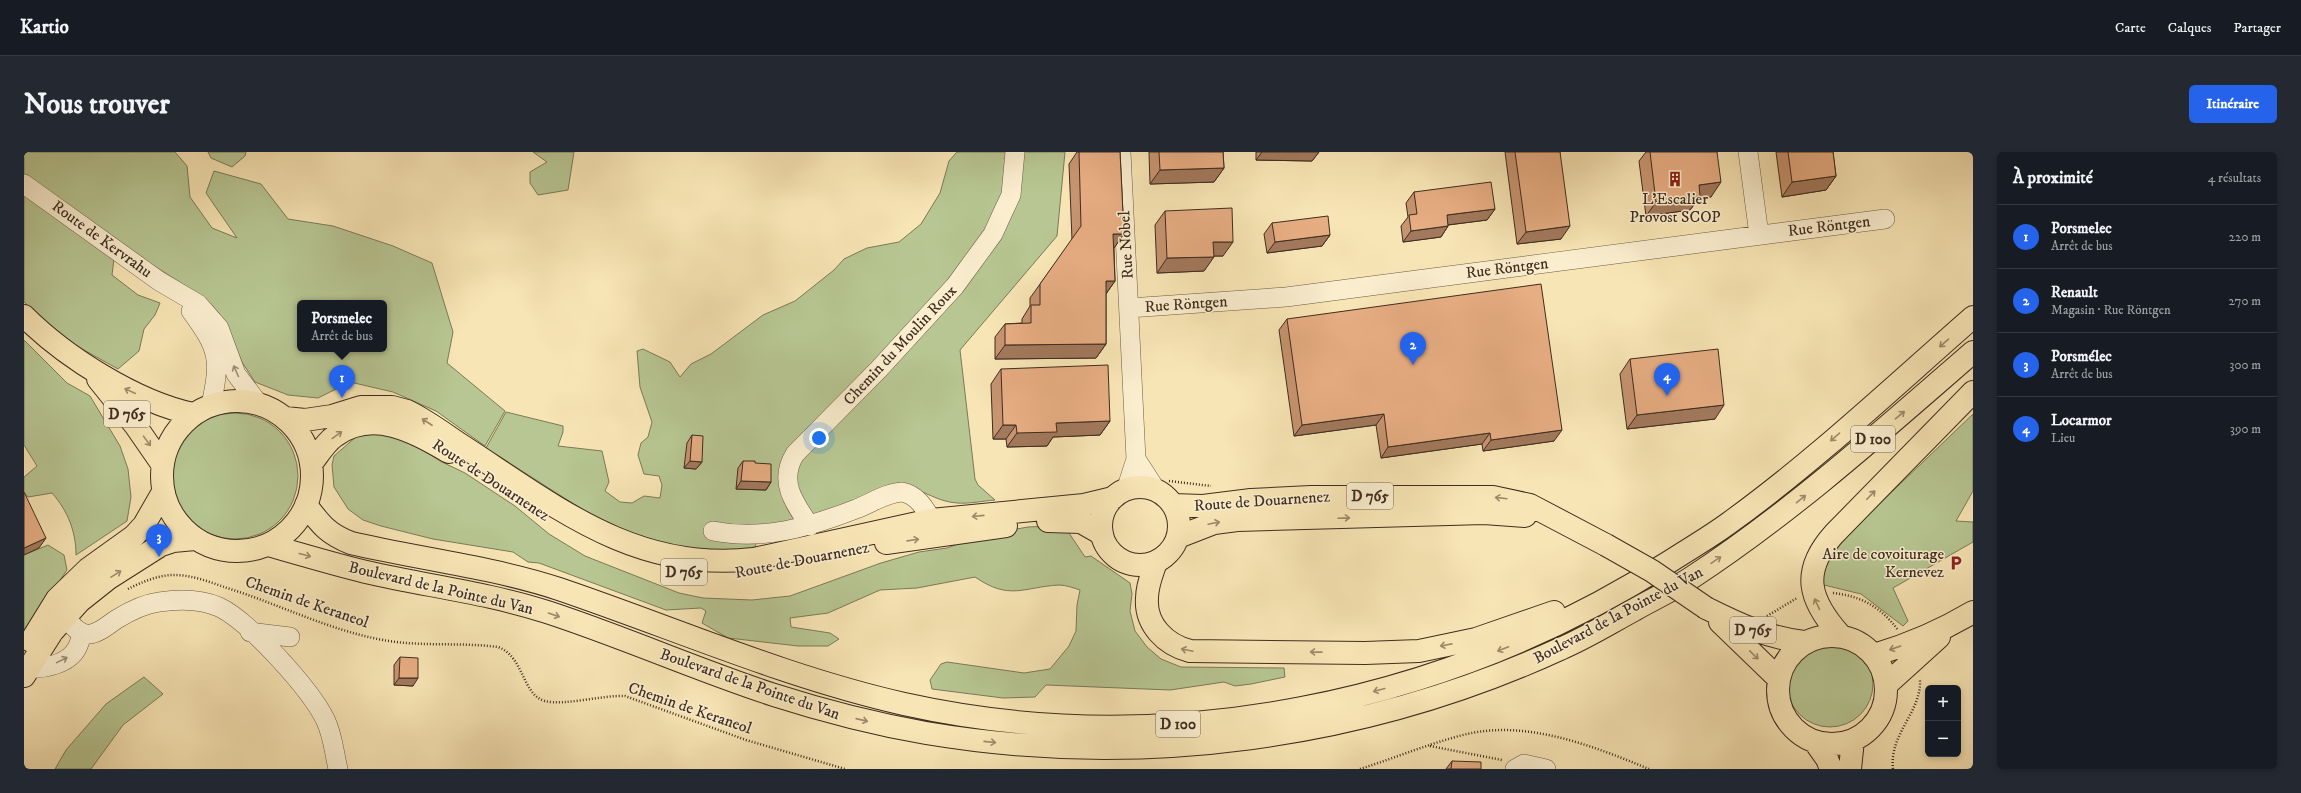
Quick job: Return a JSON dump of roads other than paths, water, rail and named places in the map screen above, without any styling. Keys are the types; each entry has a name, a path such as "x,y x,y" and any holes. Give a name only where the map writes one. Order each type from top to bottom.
{"main road":[{"name":"D 765","path":"24,316 88,367 135,425 162,464"},
{"name":"Boulevard de la Pointe du Van","path":"306,505 323,528 351,543 555,588 783,671 902,704 985,718 1056,724 1110,726 1206,722 1260,715 1344,700 1428,676 1505,648 1574,617 1606,600 1725,526 1809,459 1973,318"},
{"name":"Boulevard de la Pointe du Van","path":"268,545 367,572 493,597 531,607 770,694 828,712 876,723 926,733 1013,745 1137,749 1214,744 1283,734 1382,714 1466,687 1566,647 1688,580 1770,523 1973,352"},
{"path":"88,367 140,395 176,411 202,409 234,400 258,403 285,418 297,431 306,446 311,464 311,485 306,505 297,522 284,535 268,545 253,550 223,550 195,539 174,519 162,492 162,464 167,445 178,428 202,409"},
{"path":"1840,635 1823,615 1813,594 1814,569 1820,551 1845,522 1973,392"},
{"name":"Route de Douarnenez","path":"285,418 305,420 332,416 361,407 392,407 407,411 421,418 548,501 599,532 624,543 668,557 713,562 754,560 931,520 1084,505 1120,494"},
{"name":"Route de Douarnenez","path":"311,464 325,445 343,430 371,423 394,425 407,429 453,454 553,520 600,546 637,562 692,573 721,575 756,572 880,544 1028,523 1062,520 1081,522 1102,534"},
{"path":"1136,487 1156,490 1173,505 1178,515 1178,537 1170,552 1156,562 1145,565 1133,565 1122,561 1113,554 1106,545 1102,534 1102,521 1105,508 1120,494 1136,487"},
{"path":"25,667 33,636 57,599 88,569 134,536 144,525 162,492"},
{"name":"Route de Douarnenez","path":"1173,505 1202,506 1251,500 1311,497 1493,497 1530,505 1652,571 1706,608 1749,629 1782,640 1804,642"},
{"name":"Route de Douarnenez","path":"1178,537 1214,523 1238,520 1497,513 1562,523"},
{"path":"1156,562 1148,587 1146,599 1148,611 1162,636 1178,648 1206,653 1388,653 1419,651 1476,639 1554,612 1725,526"},
{"path":"25,667 65,616 84,597 161,545 173,541 195,539"},
{"name":"Route de Douarnenez","path":"1706,608 1778,678"},
{"path":"1874,654 1896,648 1965,617"},
{"path":"1886,685 1965,617"},
{"path":"1840,635 1864,645 1874,654 1882,669 1886,685 1885,702 1879,718 1867,731 1853,740 1840,744 1815,742 1800,735 1788,724 1779,704 1777,694 1778,678 1792,651 1804,642 1822,636 1840,635"},
{"path":"1850,769 1853,740"},
{"path":"1815,742 1827,759 1831,769"}],"street":[{"name":"Chemin du Moulin Roux","path":"810,526 791,496 787,483 789,463 795,454 874,375 955,286 989,240 1011,195 1015,152"},
{"name":"Rue Nobel","path":"1120,494 1136,459 1121,152"},
{"path":"1748,152 1759,235"},
{"name":"Route de Kervrahu","path":"24,184 179,294 198,304 219,328 236,374 258,403"},
{"name":"Rue Röntgen","path":"1129,308 1286,297 1885,219"},
{"name":"Route de Kervrahu","path":"179,294 205,330 215,352 218,374 202,409"},
{"path":"1136,459 1156,490"},
{"path":"713,531 730,535 766,534 810,526 898,492 908,493 917,499 928,511 931,520 951,534"},
{"path":"88,569 87,582 64,605 65,616 73,627 83,633 95,633 130,611 158,602 187,600 220,608 250,632 283,663 313,698 326,720 333,740 338,769"},
{"path":"250,632 290,637"},
{"path":"25,667 48,666 65,660 77,648 83,633"},
{"path":"1516,768 1524,764 1546,769"}],"place":[{"name":"L'Escalier Provost SCOP","path":"1675,179"},
{"name":"Renault","path":"1413,365"},
{"name":"Locarmor","path":"1667,396"},
{"name":"Porsmelec","path":"342,398"},
{"name":"Porsmélec","path":"159,557"},
{"name":"Aire de covoiturage Kernevez","path":"1956,563"}]}
